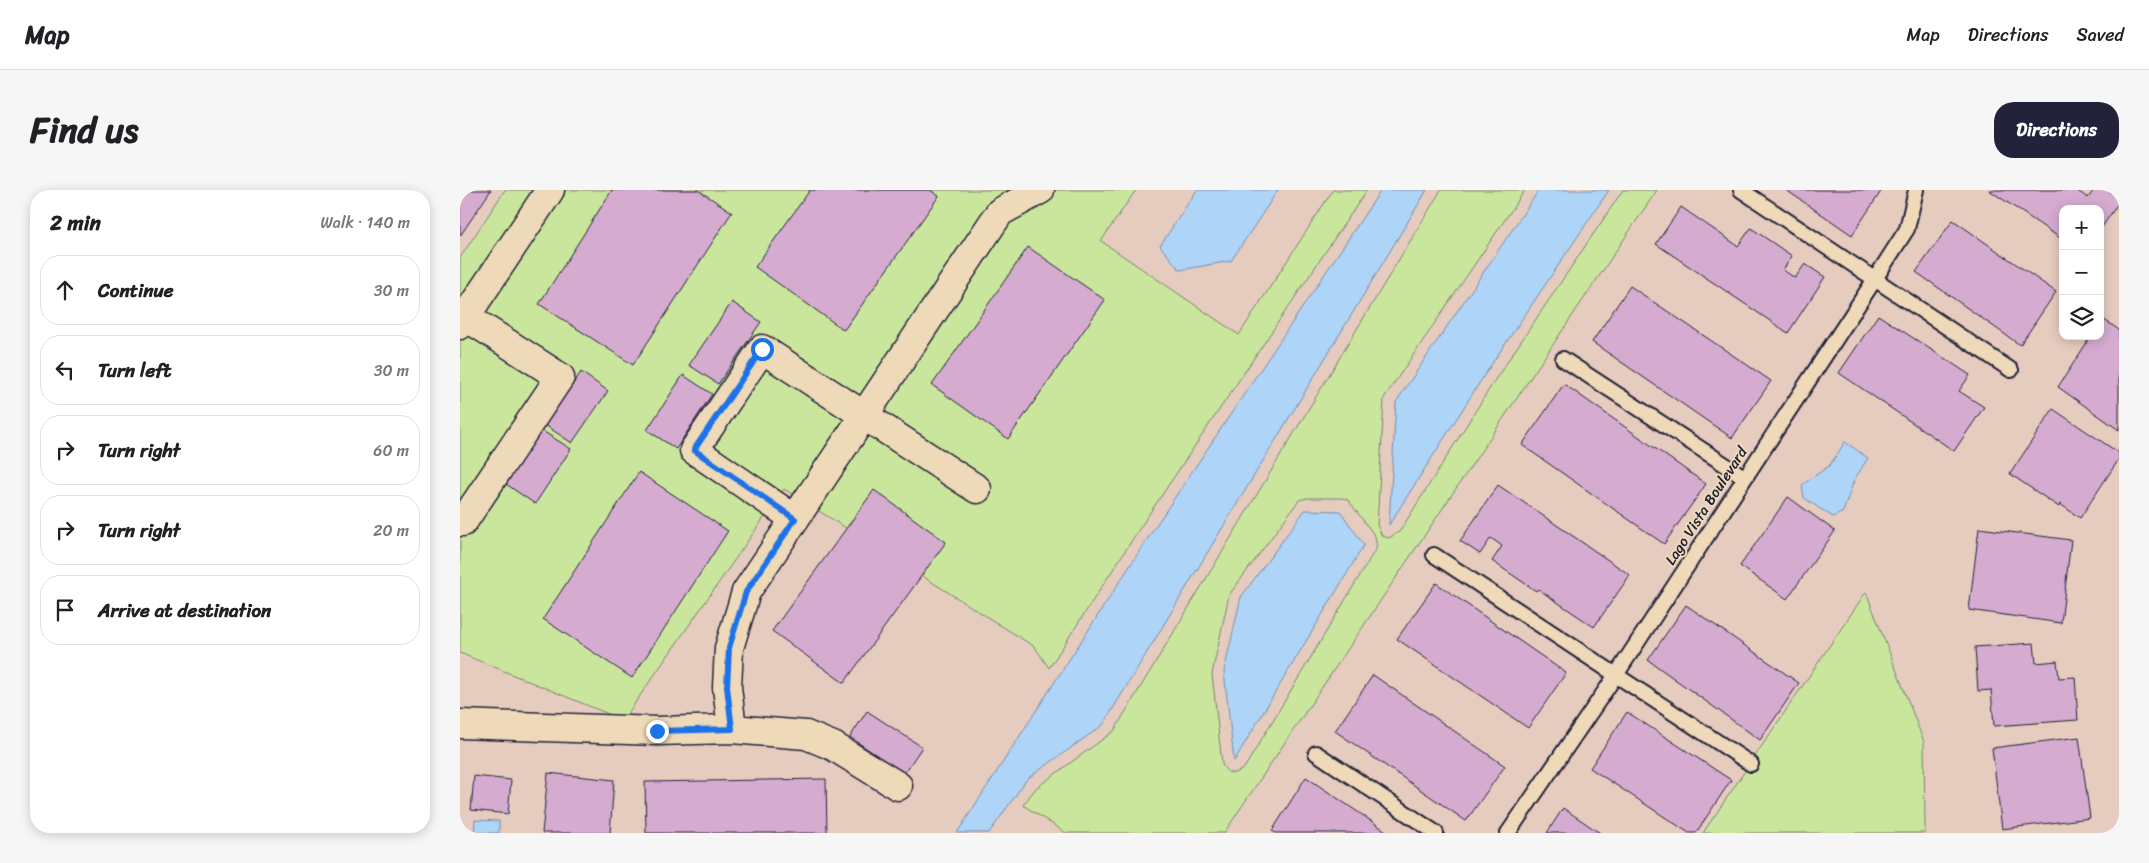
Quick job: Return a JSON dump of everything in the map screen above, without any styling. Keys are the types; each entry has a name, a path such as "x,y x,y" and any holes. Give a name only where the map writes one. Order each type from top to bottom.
{"street":[{"path":"460,522 463,522 560,377 462,318 550,190"},
{"path":"732,729 727,687 729,648 746,592 1000,212 1030,192"},
{"path":"795,519 694,450 762,349 978,489"},
{"path":"460,724 657,731 732,729 806,735 833,746 898,786"}],"lane":[{"path":"1741,190 2011,370"},
{"name":"Lago Vista Boulevard","path":"1508,833 1616,675 1907,229 1916,190"},
{"path":"1563,359 1744,477"},
{"path":"1434,555 1751,764"},
{"path":"1316,753 1436,833"}],"green space":[{"path":"505,190 1136,190 1101,241 1239,335 1333,190 1367,190 1147,517 1049,668 1035,647 784,489 623,720 460,653 460,258"},
{"path":"1441,190 1525,190 1384,398 1377,525 1382,536 1389,538 1400,531 1495,380 1623,190 1657,190 1224,833 1066,833 1023,805 1036,788 1114,731","holes":["1307,498 1342,498 1348,500 1375,536 1377,547 1245,767 1235,773 1226,771 1222,764 1212,674 1229,595 1299,500"]},
{"path":"1866,592 1924,742 1925,833 1703,833"}],"water":[{"path":"1197,190 1278,190 1231,261 1180,270 1160,246"},
{"path":"1381,190 1427,190 1103,725 1027,779 989,833 957,833 1157,524"},
{"path":"1539,190 1609,190 1485,374 1389,525 1396,402"},
{"path":"1845,442 1868,458 1854,480 1843,512 1833,517 1804,498 1802,485 1830,465"},
{"path":"1305,510 1340,511 1364,545 1234,761 1224,671 1241,597"},
{"path":"475,820 499,821 499,833 474,833"}],"building":[{"path":"460,190 491,190 460,236"},
{"path":"612,190 698,190 732,212 633,365 539,304"},
{"path":"810,190 930,190 939,196 844,330 755,267"},
{"path":"1786,190 1882,190 1852,235"},
{"path":"1989,190 2076,190 2088,198 2094,190 2107,190 2119,198 2119,202 2104,224 2104,205 2059,205 2059,237"},
{"path":"1681,207 1738,246 1751,228 1792,256 1783,270 1795,278 1805,264 1825,277 1788,333 1656,244"},
{"path":"1953,220 2056,292 2020,345 1916,272"},
{"path":"1028,247 1105,300 1008,439 932,385"},
{"path":"1630,286 1771,381 1732,438 1592,342"},
{"path":"732,302 761,322 718,384 689,365"},
{"path":"1878,315 1970,375 1959,391 1984,407 1954,451 1839,373"},
{"path":"2104,320 2119,330 2119,430 2058,387 2088,340 2104,340"},
{"path":"581,372 608,391 572,443 545,425"},
{"path":"683,375 712,394 676,449 647,430"},
{"path":"1564,384 1706,484 1664,544 1522,445"},
{"path":"2053,409 2119,453 2119,459 2080,518 2060,504 2059,507 2010,474"},
{"path":"541,430 571,449 535,504 506,484"},
{"path":"639,472 728,531 632,678 543,619"},
{"path":"1498,485 1630,575 1594,627 1492,561 1502,546 1491,538 1480,554 1460,541"},
{"path":"874,490 946,542 844,683 772,631"},
{"path":"1788,497 1835,531 1787,599 1740,566"},
{"path":"1979,528 2071,540 2061,623 1969,610"},
{"path":"1436,583 1566,673 1528,728 1397,639"},
{"path":"1686,605 1799,683 1760,740 1648,660"},
{"path":"2034,643 2036,663 2057,661 2059,678 2075,677 2078,720 1994,726 1991,690 1978,691 1975,647"},
{"path":"1373,675 1505,766 1466,821 1335,731"},
{"path":"867,711 922,747 904,774 850,737"},
{"path":"1627,712 1731,780 1696,833 1689,833 1590,768"},
{"path":"2079,737 2090,818 2002,829 1992,748"},
{"path":"548,773 614,780 610,833 542,833"},
{"path":"474,776 511,780 508,814 471,810"},
{"path":"1306,777 1389,833 1276,833 1272,831"},
{"path":"826,779 827,833 646,833 645,782"},
{"path":"1563,808 1600,833 1547,833"}],"route":[{"path":"657,731 732,729 727,687 729,648 746,592 795,519 694,450 762,349"}]}
